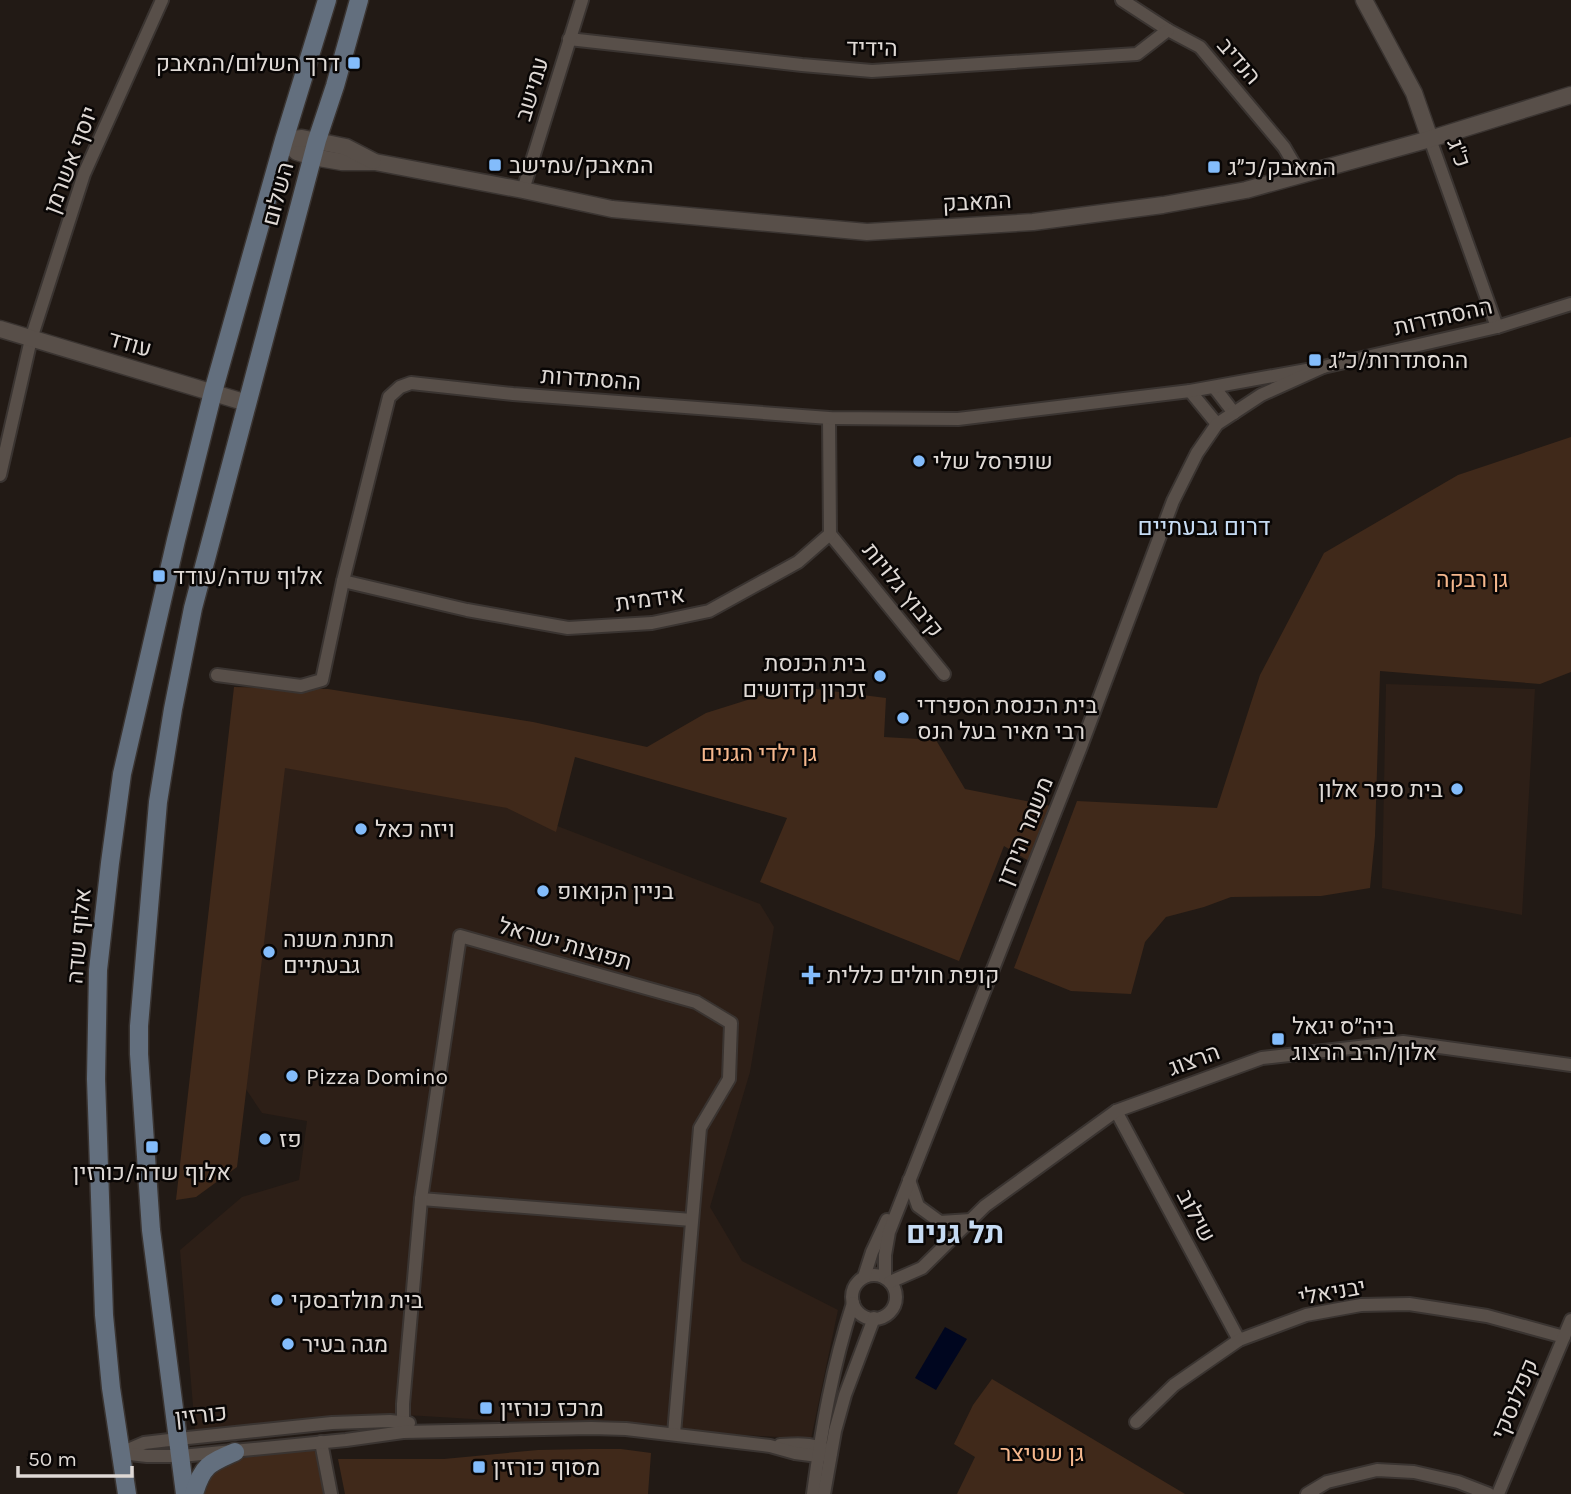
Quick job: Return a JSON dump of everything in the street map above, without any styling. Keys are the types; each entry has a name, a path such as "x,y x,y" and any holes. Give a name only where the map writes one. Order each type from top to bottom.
{"main road":[{"name":"השלום","path":"212,392 327,0"},
{"name":"השלום","path":"247,402 315,149 359,0"},
{"name":"אלוף שדה","path":"127,1494 111,1388 104,1315 96,1079 99,970 122,774 212,392"},
{"path":"185,1494 151,1230 139,1026 158,802 173,709 193,608 247,402"},
{"path":"194,1494 202,1472 212,1462 235,1452"}],"street":[{"name":"יוסף אשרמן","path":"0,475 31,339 84,174 162,0"},
{"name":"עמישב","path":"523,190 582,0"},
{"name":"הנדיב","path":"1122,0 1200,47 1284,148 1301,176"},
{"name":"כ\"ג","path":"1364,0 1414,93 1497,327"},
{"name":"הידיד","path":"569,39 872,71 1137,54 1168,30"},
{"name":"המאבק","path":"284,140 297,152 315,149 342,162 375,162 612,209 867,232 1034,222 1246,190 1430,139 1571,95"},
{"name":"ההסתדרות","path":"217,676 301,686 322,680 343,581 389,397 400,387 411,383 513,394 829,418 958,419 1214,387 1497,327 1571,304"},
{"name":"עודד","path":"0,330 247,402"},
{"name":"ההסתדרות","path":"1217,424 1261,396 1323,366"},
{"path":"1214,387 1234,413"},
{"path":"1190,391 1217,424"},
{"path":"829,418 830,534"},
{"name":"משמר הירדן","path":"888,1280 885,1255 889,1232 1080,749 1173,501 1197,453 1217,424"},
{"name":"אידמית","path":"343,581 467,610 568,628 652,623 709,611 799,562 830,534"},
{"name":"קיבוץ גלויות","path":"830,534 944,674"},
{"name":"תפוצות ישראל","path":"402,1427 421,1199 460,936 696,1002 731,1023 729,1079 700,1128 674,1434"},
{"name":"הרצוג","path":"888,1280 922,1269 985,1206 1116,1111 1262,1058 1403,1042 1571,1065"},
{"name":"שילוב","path":"1116,1111 1238,1340"},
{"path":"909,1180 918,1206 940,1223 971,1220"},
{"name":"משמר הירדן","path":"864,1278 884,1225 909,1180"},
{"path":"421,1199 692,1220"},
{"path":"816,1493 830,1387 853,1303 854,1287 870,1275 878,1275 888,1280 895,1295 892,1309 887,1314 874,1318 861,1314 853,1303"},
{"name":"יבניאלי","path":"1136,1422 1174,1385 1238,1340 1306,1315 1361,1305 1409,1304 1488,1316 1564,1337"},
{"path":"823,1452 835,1431 845,1395 874,1318"},
{"name":"קפלנסקי","path":"1498,1494 1571,1320"},
{"name":"כורזין","path":"121,1453 147,1457 180,1447 332,1423 465,1430 626,1429 769,1446 795,1453 823,1452"},
{"name":"כורזין","path":"180,1447 235,1452 321,1442 402,1427"},
{"path":"321,1442 331,1494"},
{"name":"כורזין","path":"769,1446 794,1444 823,1452"},
{"path":"795,1453 807,1462 816,1493"},
{"path":"1307,1494 1327,1482 1377,1470 1414,1472 1458,1482 1489,1494"}],"shaded area":[{"name":"בית ספר אלון","path":"1386,684 1535,689 1522,915 1382,888"},
{"path":"269,756 513,809 760,904 774,927 750,1072 710,1207 742,1261 838,1310 811,1439 389,1414 195,1430 180,1250 242,1197 299,1180 307,1121 262,1113 235,1073"}],"green space":[{"name":"גן רבקה","path":"1571,437 1571,672 1540,684 1380,671 1375,836 1370,888 1321,896 1231,897 1166,917 1145,942 1131,994 1071,991 1014,968 1077,801 1217,808 1260,675 1324,553 1458,475"},
{"name":"גן ילדי הגנים","path":"792,686 886,698 884,737 936,740 965,789 1051,806 1034,864 1004,846 959,961 760,882 787,818 575,757 556,832 507,808 285,768 237,1167 196,1197 176,1200 234,687 328,689 533,722 647,747 706,713"},
{"name":"גן שטיצר","path":"992,1379 1185,1494 957,1494 975,1457 954,1444 973,1405"},
{"path":"621,1449 651,1453 648,1494 345,1494 338,1459 444,1459 538,1450"},
{"path":"317,1450 326,1494 204,1494 206,1481 223,1464 247,1457"}],"water":[{"path":"945,1327 967,1339 936,1390 915,1378"}],"place":[{"name":"דרך השלום/המאבק","path":"354,63"},
{"name":"המאבק/עמישב","path":"495,165"},
{"name":"המאבק/כ״ג","path":"1214,167"},
{"name":"ההסתדרות/כ״ג","path":"1315,360"},
{"name":"שופרסל שלי","path":"919,461"},
{"name":"אלוף שדה/עודד","path":"159,576"},
{"name":"בית הכנסת זכרון קדושים","path":"880,676"},
{"name":"בית הכנסת הספרדי רבי מאיר בעל הנס","path":"903,718"},
{"name":"בית ספר אלון","path":"1457,789"},
{"name":"ויזה כאל","path":"361,829"},
{"name":"בניין הקואופ","path":"543,891"},
{"name":"תחנת משנה גבעתיים","path":"269,952"},
{"name":"קופת חולים כללית","path":"811,975"},
{"name":"ביה״ס יגאל אלון/הרב הרצוג","path":"1278,1039"},
{"name":"Pizza Domino","path":"292,1076"},
{"name":"פז","path":"265,1139"},
{"name":"אלוף שדה/כורזין","path":"152,1147"},
{"name":"בית מולדבסקי","path":"277,1300"},
{"name":"מגה בעיר","path":"288,1344"},
{"name":"מרכז כורזין","path":"486,1408"},
{"name":"מסוף כורזין","path":"479,1467"}],"district":[{"name":"דרום גבעתיים","path":"1204,527"},
{"name":"תל גנים","path":"955,1233"}]}
